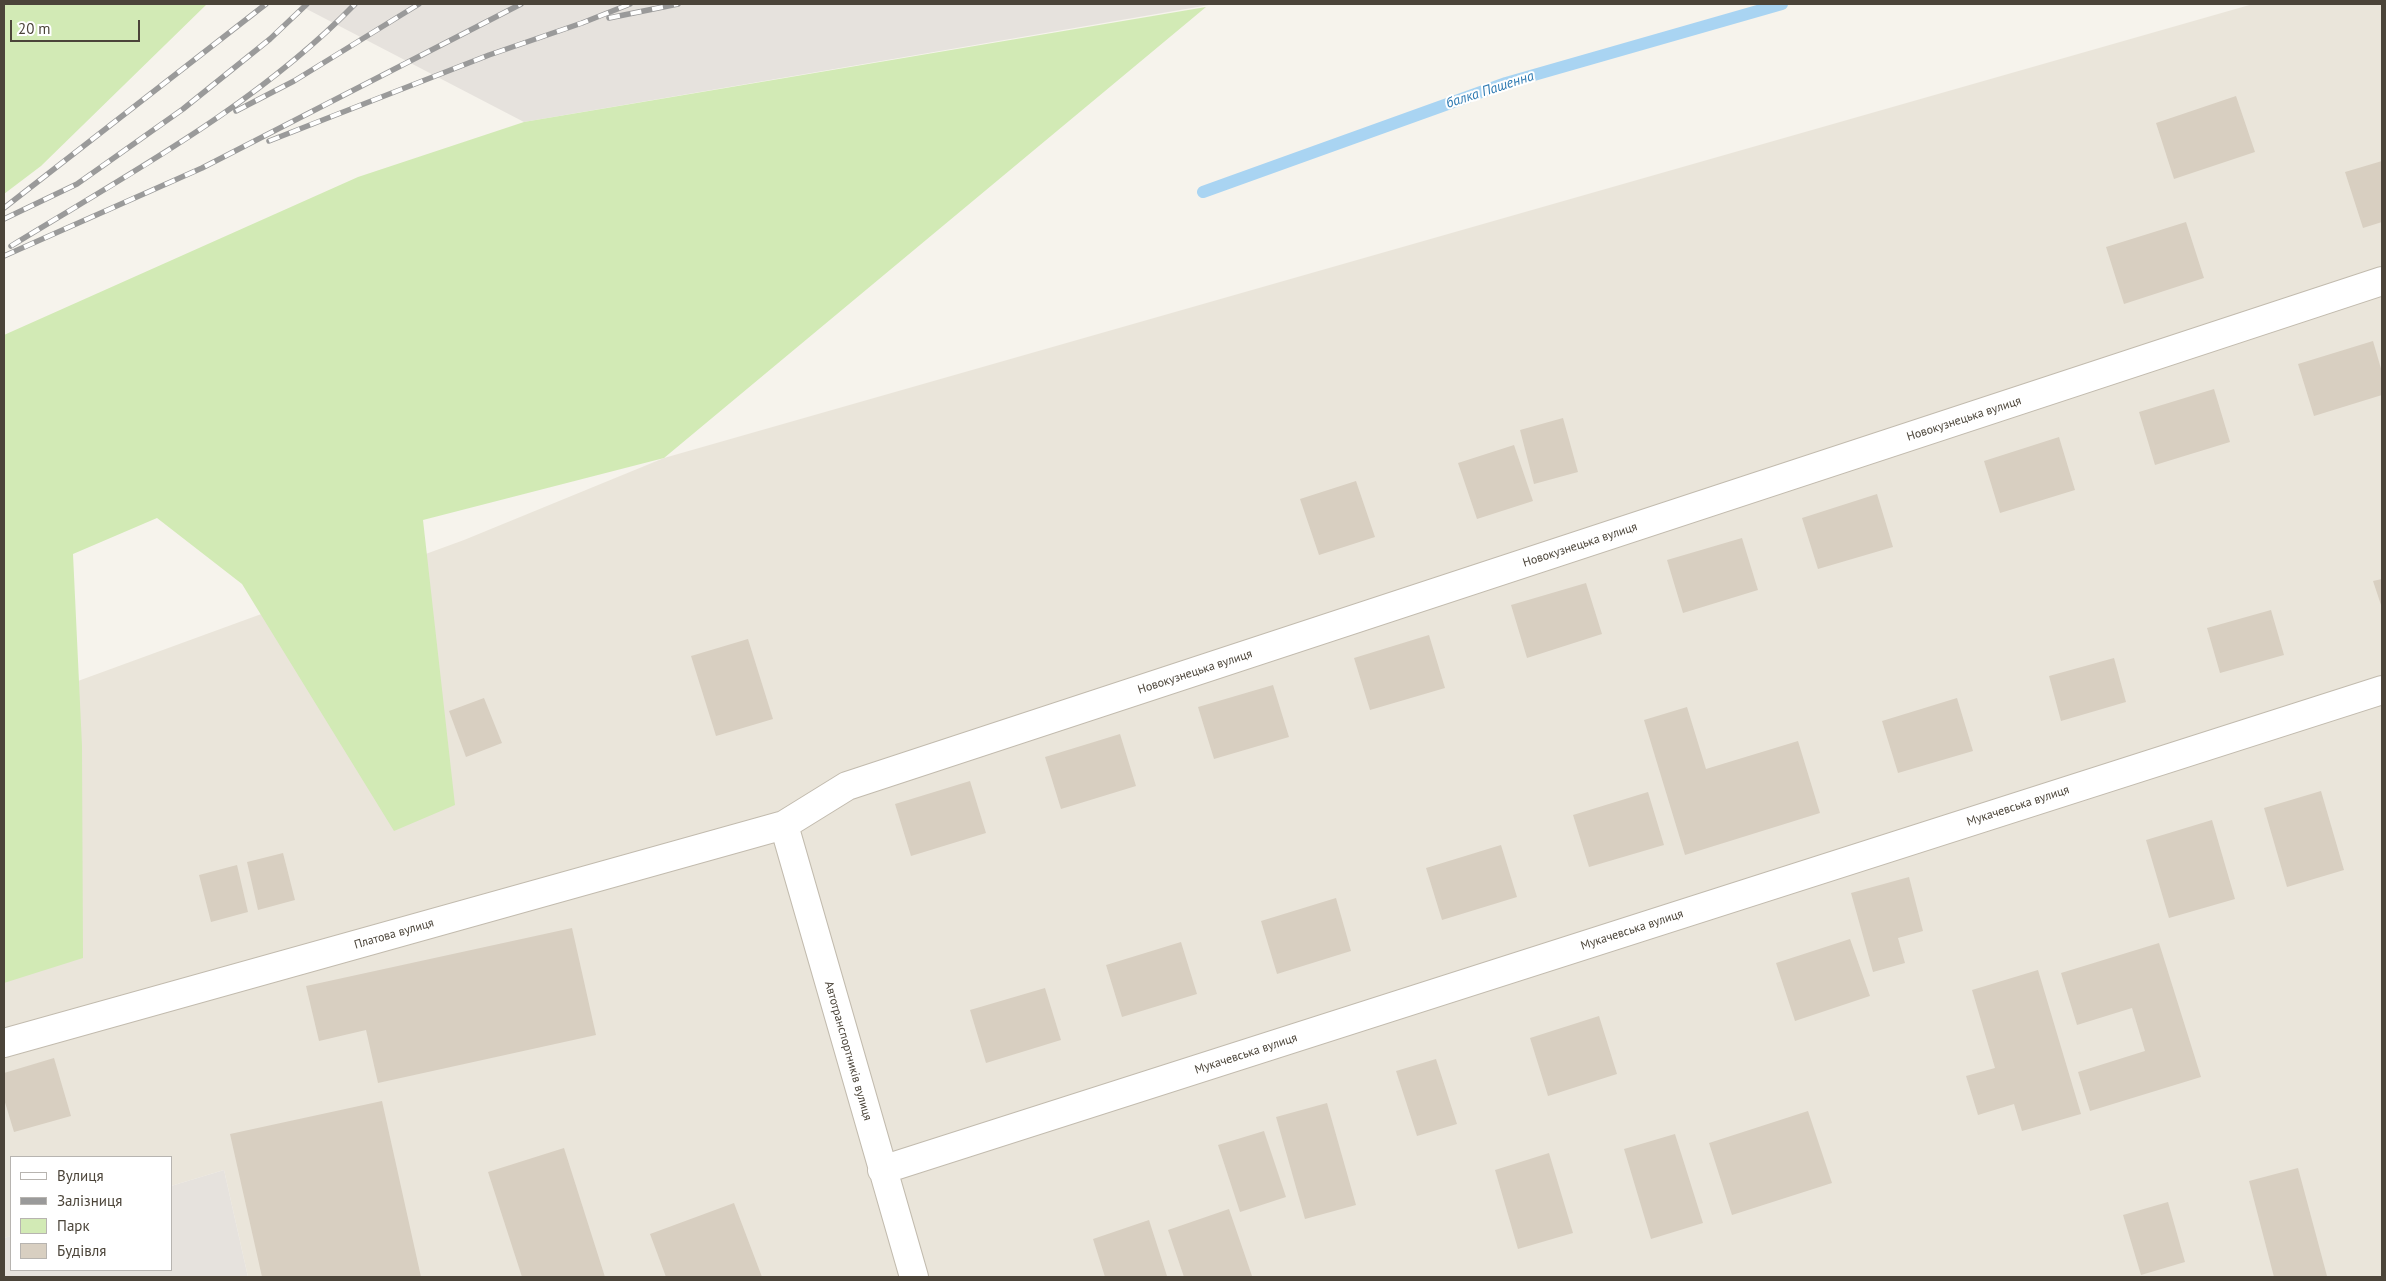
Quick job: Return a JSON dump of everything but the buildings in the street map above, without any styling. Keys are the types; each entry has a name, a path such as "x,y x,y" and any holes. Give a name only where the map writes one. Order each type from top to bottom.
{"street":[{"name":"Новокузнецька вулиця","path":"784,825 847,786 2382,281"},
{"name":"Мукачевська вулиця","path":"882,1170 2382,690"},
{"name":"Платова вулиця","path":"4,1043 784,825"},
{"name":"Автотранспортників вулиця","path":"784,825 914,1277"}],"shaded area":[{"path":"297,4 1215,4 524,122"},
{"path":"2253,4 2382,4 2382,1277 248,1277 224,1170 172,1186 172,1156 10,1156 10,1236 4,1238 4,708 464,540 664,458"},
{"path":"224,1170 248,1277 4,1277 4,1238 10,1236 10,1271 172,1271 172,1186"}],"green space":[{"path":"4,4 207,4 41,166 4,194"},
{"path":"1206,7 664,458 423,520 455,805 394,831 242,584 157,518 73,554 82,746 83,958 4,983 4,335 358,177 524,122"}],"waterway":[{"name":"балка Пашенна","path":"1203,192 1506,83 1782,4"}],"railway":[{"path":"4,208 266,4"},
{"path":"4,219 77,184 183,109 270,39 307,4"},
{"path":"11,246 191,136 234,106 277,74 355,4"},
{"path":"236,111 294,81 419,4"},
{"path":"4,256 202,168 521,4"},
{"path":"269,141 489,55 582,23 630,4"},
{"path":"609,18 678,4"}]}
